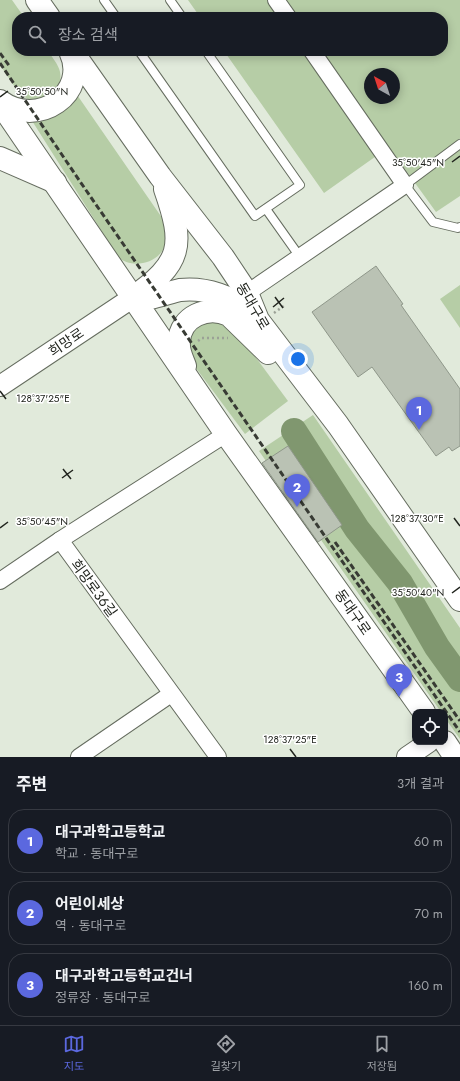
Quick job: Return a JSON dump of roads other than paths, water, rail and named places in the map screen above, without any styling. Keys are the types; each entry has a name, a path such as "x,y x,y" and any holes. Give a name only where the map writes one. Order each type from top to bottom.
{"main road":[{"path":"37,0 45,12"},
{"path":"0,102 19,112 30,113 53,106 62,98 69,88 73,77 72,56"},
{"name":"동대구로","path":"75,56 160,176 191,213 247,293 255,324 308,385 358,453 460,600"},
{"name":"동대구로","path":"0,102 196,391 422,709"},
{"path":"0,158 55,182"},
{"path":"132,298 153,283 169,266 176,245 177,230 160,176"},
{"path":"132,298 153,298 175,291 198,290 228,298 242,305 255,324"},
{"path":"196,391 180,352 179,342 184,325 192,318 205,311 222,312 255,324"},
{"path":"447,745 455,757"}],"street":[{"path":"276,0 284,12"},
{"path":"247,293 405,185 315,56"},
{"name":"희망로","path":"0,386 132,298"},
{"path":"0,581 60,540 226,434"},
{"name":"희망로36길","path":"60,540 218,757"},
{"path":"78,757 171,694"},
{"path":"407,757 425,745"}],"lane":[{"path":"104,0 112,12"},
{"path":"170,0 178,12"},
{"path":"144,56 256,216 300,185 210,56"},
{"path":"460,144 405,185 433,222 458,228 460,227"},
{"path":"266,208 300,256"}],"waterway":[{"path":"294,431 357,529 400,583 437,647 460,679"}],"railway":[{"path":"0,53 10,67"},
{"path":"0,63 460,732"},
{"path":"335,542 460,721"}],"place":[{"name":"대구과학고등학교","path":"419,430"},
{"name":"어린이세상","path":"297,507"},
{"name":"대구과학고등학교건너","path":"399,697"}]}
